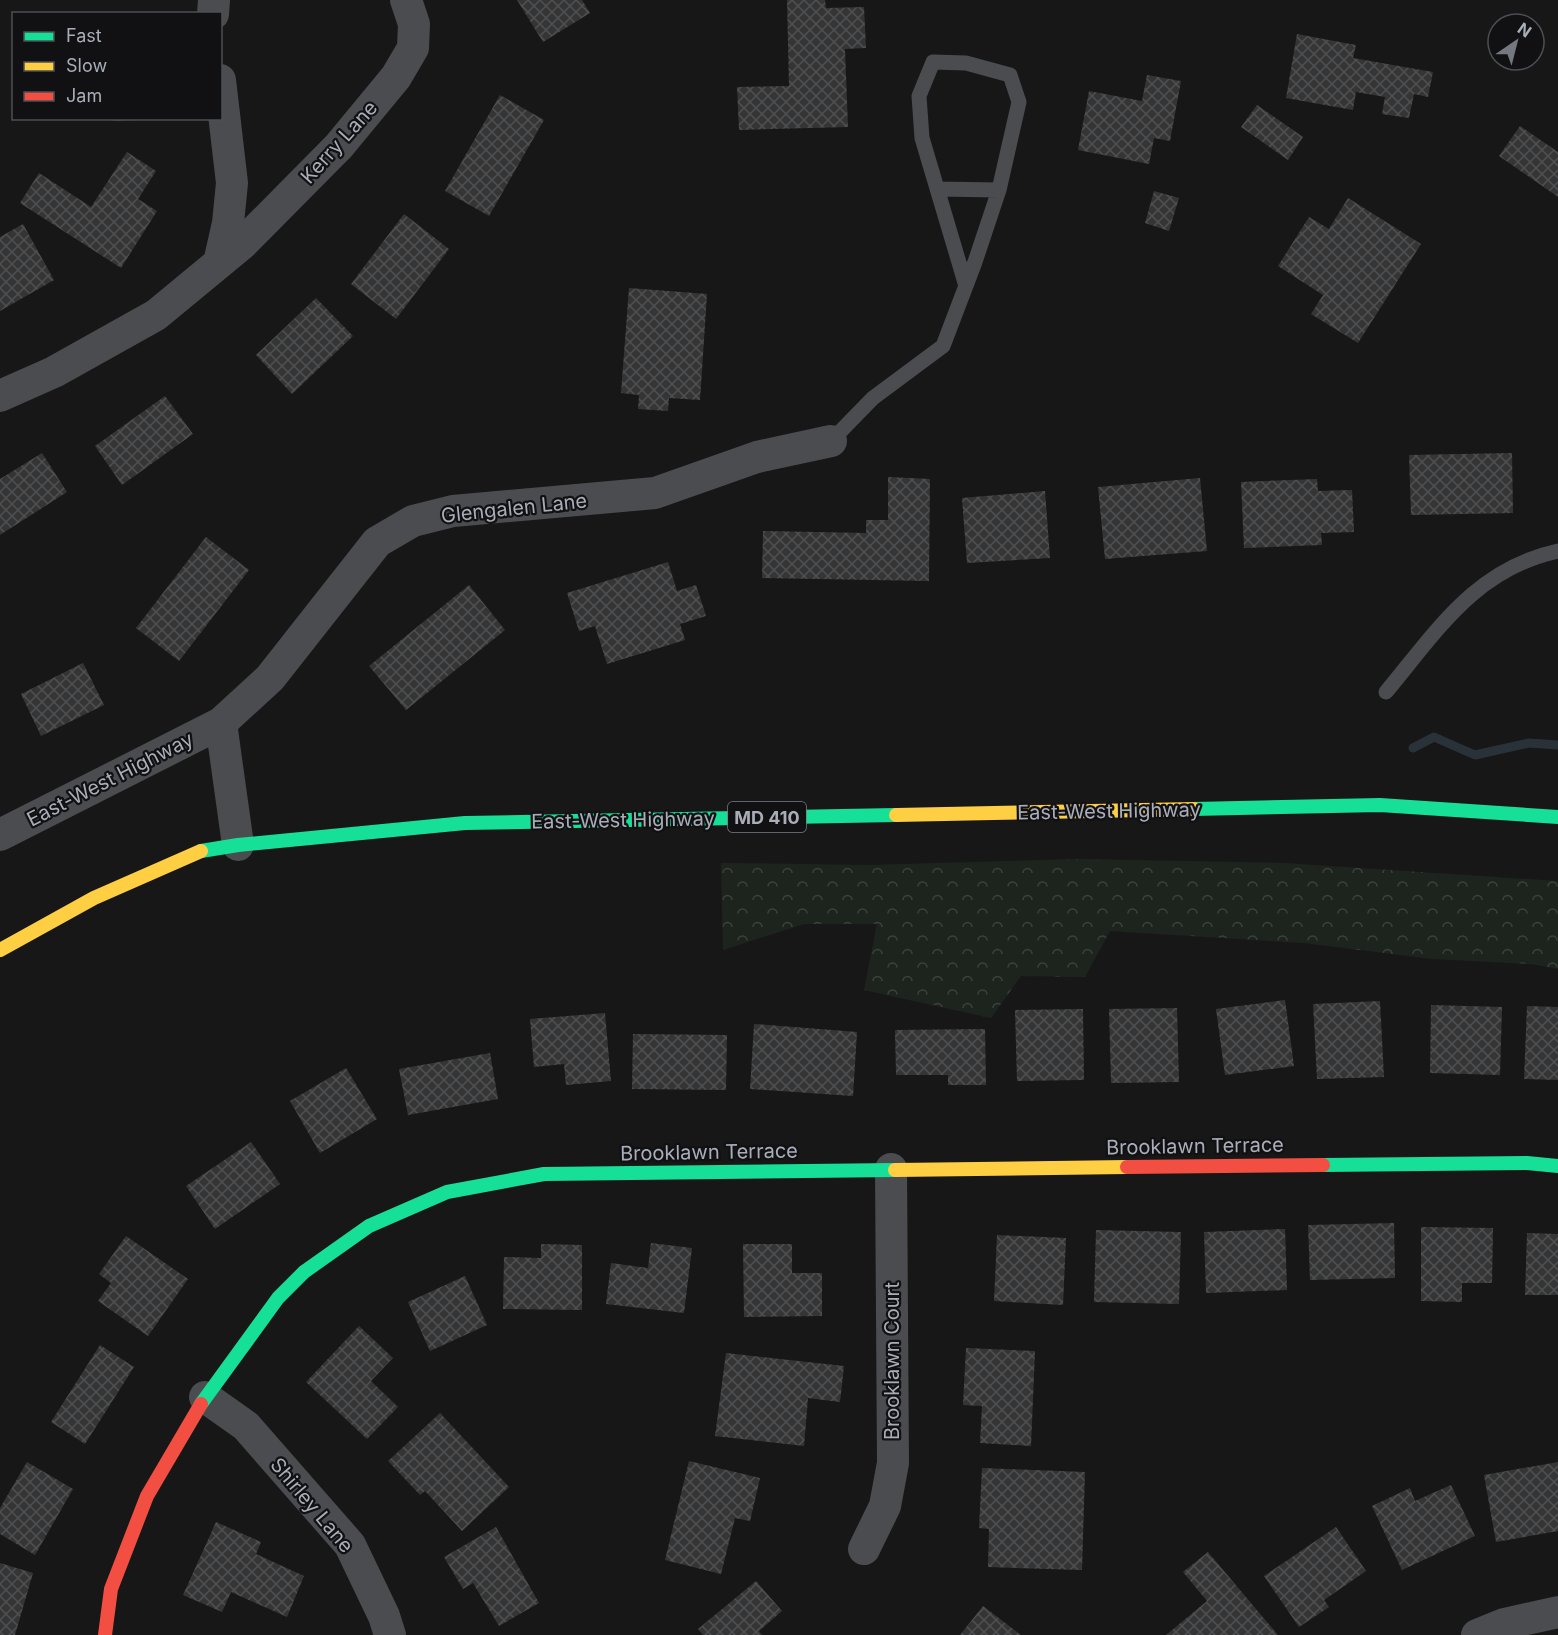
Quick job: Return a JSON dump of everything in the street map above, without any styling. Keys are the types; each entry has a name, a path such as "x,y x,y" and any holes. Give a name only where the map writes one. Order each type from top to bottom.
{"street":[{"name":"Kerry Lane","path":"0,396 54,372 156,315 242,244 339,146 396,77 413,48 414,24 406,0"},
{"path":"219,263 228,223 232,183 222,97"},
{"name":"Glengalen Lane","path":"221,723 270,678 377,542 413,521 453,511 655,493 757,457 831,441"},
{"path":"221,723 238,844"},
{"name":"East-West Highway","path":"0,835 221,723"},
{"name":"East-West Highway","path":"0,950 94,898 196,852 238,844 465,823 1380,805 1558,817"},
{"name":"Brooklawn Terrace","path":"105,1635 111,1589 147,1496 205,1397 278,1298 304,1272 369,1226 447,1192 544,1174 1527,1162 1558,1166"},
{"name":"Brooklawn Court","path":"864,1549 885,1506 893,1463 891,1169"},
{"name":"Shirley Lane","path":"205,1397 246,1426 350,1545 384,1616 390,1635"},
{"path":"1477,1635 1504,1624 1558,1612"}],"lane":[{"path":"831,441 873,398 943,346 966,286 999,190 1019,102 1010,75 966,63 933,62 919,96 922,138 966,286"},
{"path":"937,189 999,190"},
{"path":"1386,693 1456,607 1483,583 1525,560 1558,551"}],"green space":[{"path":"1079,859 1284,863 1558,881 1558,969 1531,964 1432,959 1304,943 1110,931 1085,977 1021,976 991,1018 864,990 877,924 804,924 723,950 721,863 869,865"}],"building":[{"path":"517,0 582,0 590,13 543,42"},
{"path":"787,0 825,0 826,8 864,7 866,48 845,49 848,127 739,130 737,87 789,86"},
{"path":"1297,34 1356,45 1353,58 1433,72 1428,97 1414,94 1409,118 1382,114 1385,97 1356,92 1353,110 1286,98"},
{"path":"1147,75 1181,81 1170,141 1154,138 1149,164 1078,150 1089,91 1142,101"},
{"path":"500,95 544,120 489,216 445,191"},
{"path":"1257,105 1303,137 1288,160 1241,127"},
{"path":"1520,126 1558,152 1558,197 1499,156"},
{"path":"127,152 156,171 138,199 157,211 121,268 20,203 39,173 91,207"},
{"path":"1154,191 1179,198 1169,231 1145,223"},
{"path":"1348,198 1421,244 1358,343 1311,314 1323,295 1278,266 1309,217 1329,229"},
{"path":"404,214 449,249 396,319 351,284"},
{"path":"23,224 54,280 0,311 0,237"},
{"path":"629,288 707,294 700,400 669,398 668,411 638,409 639,395 621,393"},
{"path":"316,298 353,336 292,394 256,355"},
{"path":"165,396 193,434 122,485 95,446"},
{"path":"42,453 67,492 0,535 0,479"},
{"path":"1512,453 1513,513 1411,515 1409,455"},
{"path":"888,477 930,479 929,581 762,578 763,531 866,533 866,520 888,520"},
{"path":"1200,478 1207,551 1105,559 1098,487"},
{"path":"1317,479 1318,491 1352,490 1354,532 1321,533 1322,545 1244,548 1241,482"},
{"path":"1045,491 1050,558 967,563 962,498"},
{"path":"206,537 249,570 179,661 136,628"},
{"path":"668,562 677,591 696,585 706,616 680,624 685,640 607,664 595,626 579,631 567,593"},
{"path":"469,585 505,630 406,710 369,666"},
{"path":"83,663 104,705 41,736 21,694"},
{"path":"1285,1000 1294,1066 1225,1075 1216,1009"},
{"path":"1380,1001 1384,1077 1317,1079 1313,1004"},
{"path":"1431,1005 1502,1007 1500,1075 1430,1073"},
{"path":"1527,1006 1558,1007 1558,1080 1524,1079"},
{"path":"1177,1008 1179,1082 1111,1083 1109,1009"},
{"path":"1083,1009 1084,1080 1017,1081 1015,1010"},
{"path":"605,1013 611,1081 566,1085 564,1064 534,1067 530,1019"},
{"path":"754,1024 857,1032 853,1096 750,1089"},
{"path":"985,1029 986,1085 948,1085 948,1075 896,1075 895,1030"},
{"path":"633,1034 727,1035 726,1090 632,1089"},
{"path":"490,1053 498,1099 408,1115 399,1069"},
{"path":"346,1068 377,1119 320,1153 290,1101"},
{"path":"251,1142 280,1184 215,1229 186,1186"},
{"path":"1394,1223 1395,1278 1310,1280 1308,1225"},
{"path":"1421,1227 1493,1228 1492,1283 1462,1283 1462,1302 1421,1301"},
{"path":"1285,1229 1287,1290 1206,1293 1204,1232"},
{"path":"1096,1230 1181,1232 1179,1304 1094,1302"},
{"path":"1527,1233 1558,1234 1558,1295 1525,1295"},
{"path":"997,1235 1066,1238 1063,1305 994,1301"},
{"path":"126,1236 188,1279 148,1336 98,1301 111,1283 99,1274"},
{"path":"651,1243 692,1248 684,1313 606,1304 611,1263 648,1268"},
{"path":"541,1244 582,1245 582,1310 503,1309 504,1257 541,1258"},
{"path":"743,1244 792,1244 792,1273 822,1273 822,1316 744,1317"},
{"path":"465,1276 487,1325 430,1351 408,1302"},
{"path":"359,1326 393,1358 371,1381 398,1407 367,1439 306,1382"},
{"path":"100,1345 134,1367 85,1444 51,1422"},
{"path":"966,1348 1035,1351 1031,1446 980,1443 982,1406 963,1405"},
{"path":"726,1353 844,1366 840,1402 808,1398 804,1446 715,1436"},
{"path":"440,1413 509,1487 462,1531 425,1491 420,1495 388,1461"},
{"path":"689,1461 760,1478 750,1521 735,1518 721,1574 665,1560"},
{"path":"27,1462 73,1489 35,1555 0,1534 0,1508"},
{"path":"1558,1462 1558,1531 1496,1542 1484,1475"},
{"path":"982,1468 1085,1472 1082,1570 988,1567 989,1529 979,1528"},
{"path":"1451,1485 1475,1536 1402,1570 1372,1506 1410,1488 1415,1501"},
{"path":"216,1522 261,1542 256,1554 304,1576 287,1617 231,1592 222,1612 183,1595"},
{"path":"496,1527 539,1603 499,1626 473,1583 463,1589 444,1557"},
{"path":"1336,1527 1366,1571 1324,1600 1329,1607 1299,1627 1264,1576"},
{"path":"1208,1552 1278,1635 1166,1635 1207,1601 1183,1572"},
{"path":"0,1563 33,1573 15,1635 0,1635"},
{"path":"756,1581 782,1611 759,1631 762,1635 703,1635 698,1629"},
{"path":"983,1606 1021,1635 960,1635"}],"waterway":[{"path":"1413,748 1434,737 1475,755 1529,743 1558,745"}],"traffic: fast":[{"path":"1194,809 1380,805 1558,817"},
{"path":"201,851 238,845 465,823 896,815"},
{"path":"1323,1165 1527,1163 1558,1166"},
{"path":"201,1404 278,1298 304,1272 369,1226 447,1192 544,1174 895,1170"}],"traffic: slow":[{"path":"896,815 1194,809"},
{"path":"0,950 94,898 201,851"},
{"path":"895,1170 1127,1167"}],"traffic: jam":[{"path":"1127,1167 1323,1165"},
{"path":"105,1635 111,1589 147,1496 201,1404"}]}
